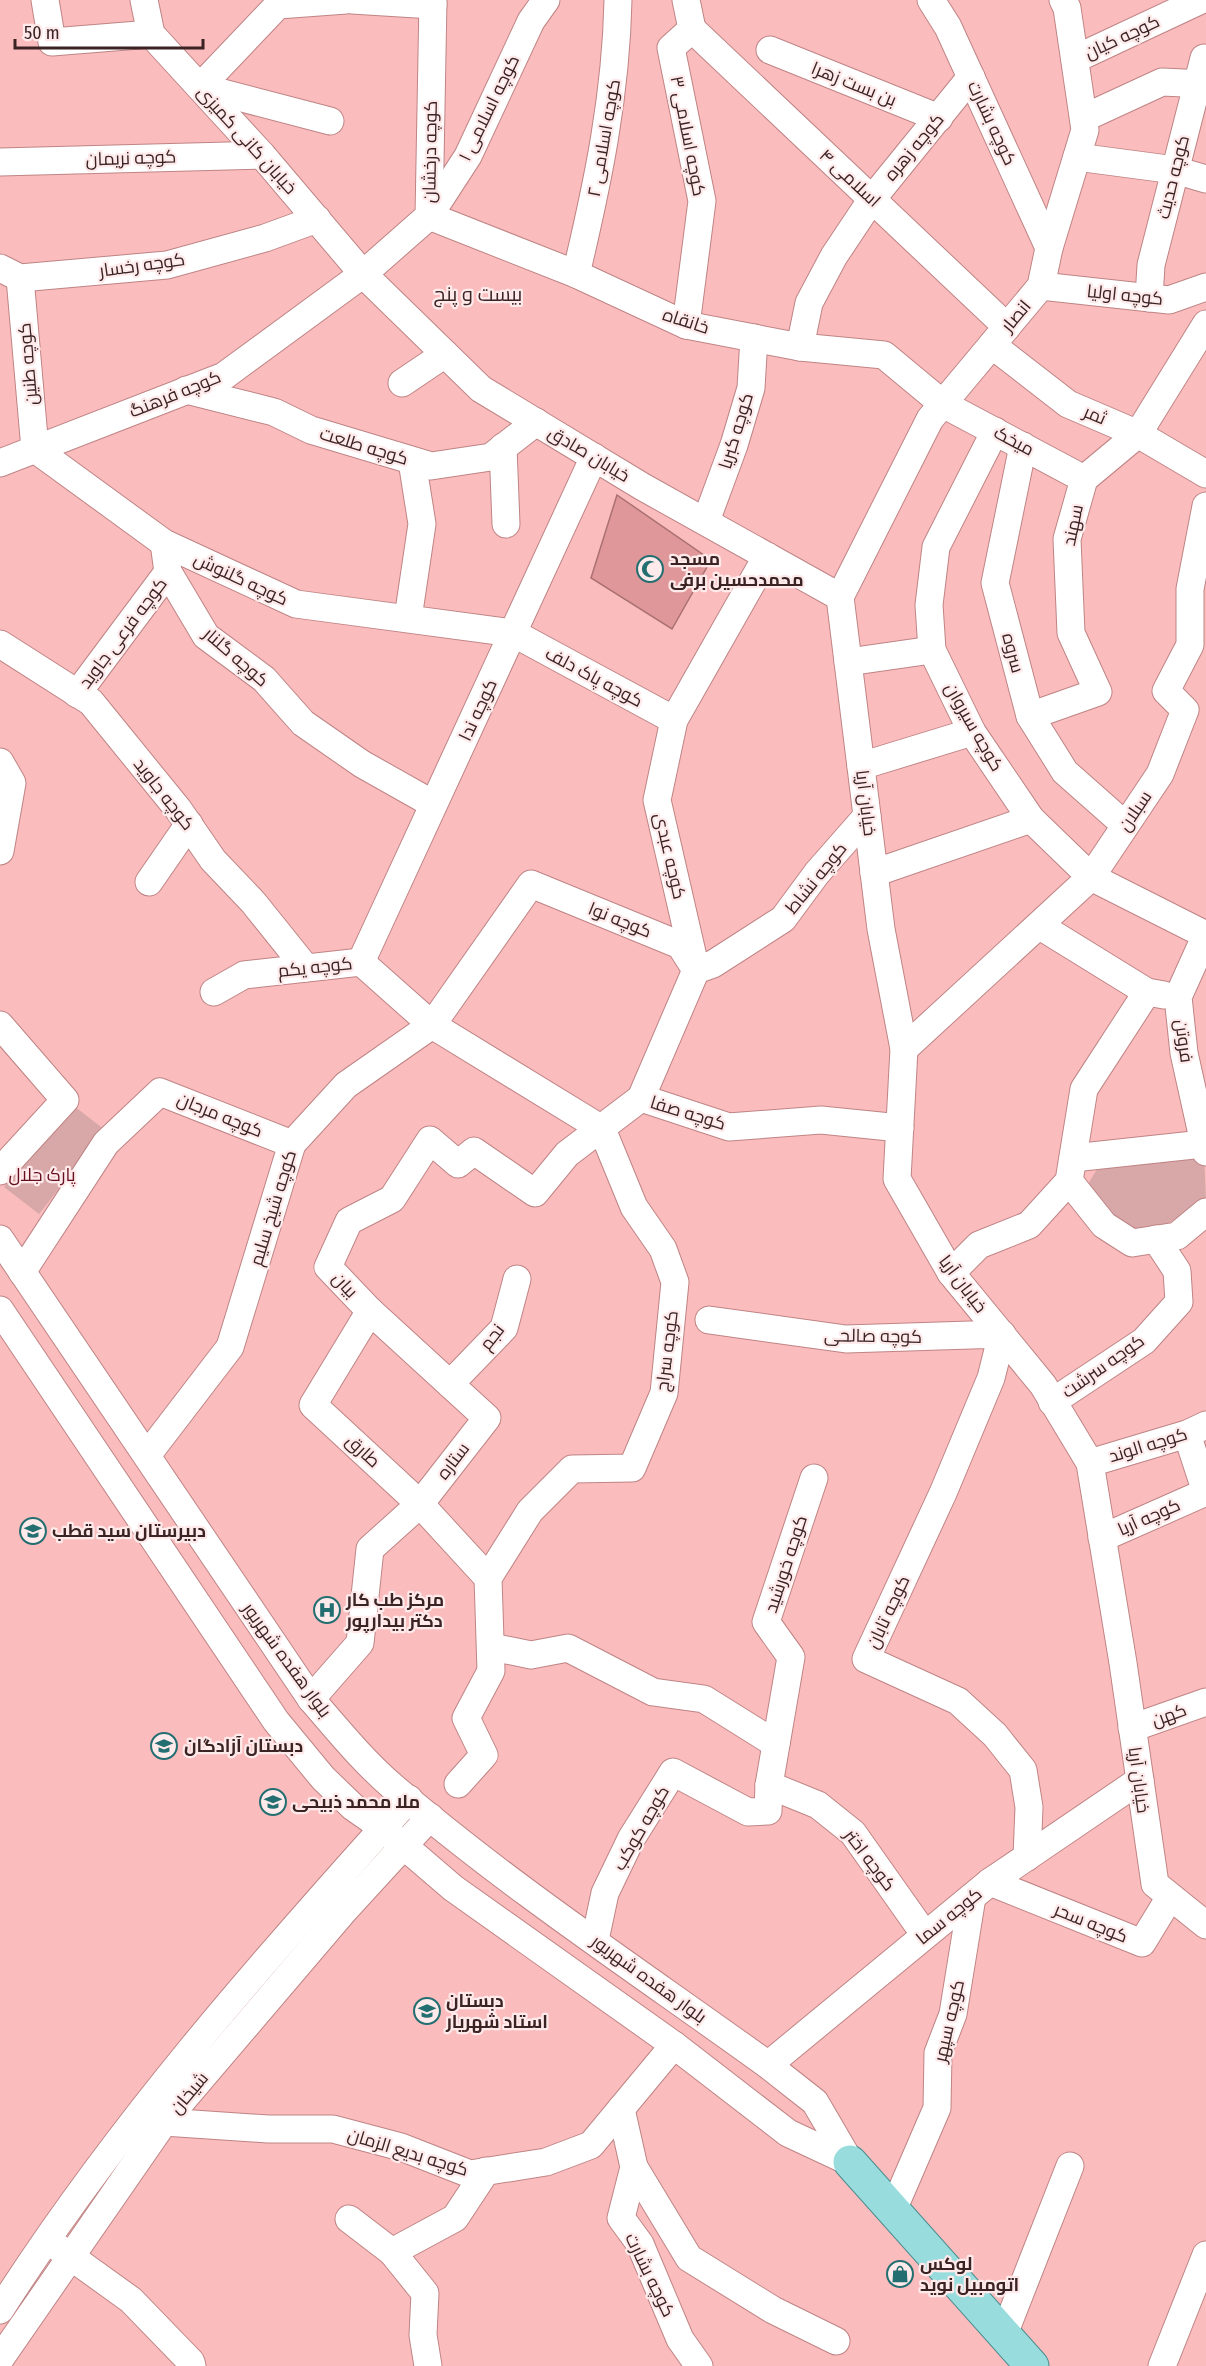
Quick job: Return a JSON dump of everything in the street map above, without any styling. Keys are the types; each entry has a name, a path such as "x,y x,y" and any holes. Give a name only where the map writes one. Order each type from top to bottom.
{"main road":[{"name":"بلوار هفده شهریور","path":"850,2162 1004,2334 1026,2363"}],"street":[{"path":"45,0 52,42 151,34 144,0"},
{"path":"330,121 200,87 278,5 346,0"},
{"path":"352,0 433,2"},
{"name":"کوچه اسلامی ۲","path":"576,274 602,164 617,58 618,0"},
{"path":"686,0 692,29"},
{"name":"کوچه بشارت","path":"931,0 948,27 1049,248"},
{"name":"انصار","path":"840,597 930,419 1041,286 1049,248 1085,130 1067,8 1063,0"},
{"name":"کوچه درخشان","path":"363,274 429,216 433,2"},
{"name":"کوچه کیان","path":"1075,59 1185,3"},
{"name":"کوچه اسلامی ۱","path":"429,216 468,156 532,7"},
{"name":"اسلامی ۴","path":"692,29 872,199 999,336"},
{"name":"کوچه اسلامی ۳","path":"686,325 702,201 671,48 692,29"},
{"name":"خیابان کانی کمیزی","path":"151,34 262,155 363,274"},
{"name":"بن بست زهرا","path":"770,50 939,118"},
{"path":"1084,118 1162,82 1203,74"},
{"name":"کوچه حدیث","path":"1149,298 1151,265 1174,170 1203,74"},
{"name":"کوچه زهره","path":"800,347 809,303 834,256 872,199 971,76"},
{"name":"کوچه نریمان","path":"0,162 262,155"},
{"path":"1077,157 1174,170 1206,179"},
{"name":"خانقاه","path":"429,216 576,274 686,325 800,347 885,355 943,404"},
{"name":"کوچه رخسار","path":"10,273 167,265 265,238 317,219"},
{"name":"کوچه طنین","path":"10,273 13,454"},
{"name":"خیابان صادق","path":"363,274 481,389 594,457 840,597"},
{"name":"کوچه فرهنگ","path":"13,454 224,376 363,274"},
{"name":"کوچه اولیا","path":"1041,286 1169,300 1206,287"},
{"name":"سهند","path":"1030,716 1098,692 1071,633 1067,539 1084,479 1138,434 1206,324"},
{"name":"ثمر","path":"999,336 1068,404 1138,434 1206,474"},
{"name":"کوچه کبریا","path":"706,521 734,445 750,388 754,338"},
{"path":"402,383 446,354"},
{"name":"کوچه طلعت","path":"186,390 274,412 311,430 431,466 491,457 536,422"},
{"name":"میخک","path":"943,404 1084,479"},
{"name":"کوچه سیروان","path":"995,431 936,547 929,605 932,650 972,732 1031,819 1091,877 1206,935"},
{"name":"سروه","path":"1023,446 995,583 1030,716 1065,772 1125,825"},
{"path":"503,447 506,524"},
{"name":"کوچه گلنوش","path":"13,454 164,543 296,604 513,633"},
{"name":"کوچه ندا","path":"362,962 594,457"},
{"path":"408,618 422,524 412,461"},
{"name":"سبلان","path":"904,1049 1091,877 1160,774 1185,710 1166,691 1190,645 1190,589 1206,506"},
{"name":"کوچه گلنار","path":"164,543 168,572 206,636 264,679 303,723 363,764 433,804"},
{"name":"کوچه عبدی","path":"696,970 657,800 674,720 767,556"},
{"name":"کوچه فرعی جاوید","path":"78,694 168,572"},
{"name":"خیابان آریا","path":"840,597 881,929 904,1049 897,1179 951,1273 1043,1384 1090,1462 1155,1884 1192,1906"},
{"name":"کوچه پاک دلف","path":"513,633 674,720"},
{"name":"کوچه جاوید","path":"0,644 91,702 189,824 213,860 253,902 306,968"},
{"path":"848,662 932,650"},
{"path":"861,766 972,732"},
{"path":"0,762 12,783 0,851"},
{"name":"کوچه نشاط","path":"696,970 713,964 783,919 818,873 867,816"},
{"path":"874,873 1031,819"},
{"path":"148,882 189,824"},
{"name":"کوچه نوا","path":"531,884 680,945 696,970"},
{"name":"کوچه شیخ سلیم","path":"148,1454 230,1347 292,1144 346,1085 432,1025 531,884"},
{"path":"1040,926 1147,992 1178,997"},
{"name":"فروتن","path":"1205,1148 1184,1053 1178,997 1206,935"},
{"name":"کوچه یکم","path":"214,992 244,975 362,962 432,1025"},
{"path":"641,1098 696,970"},
{"path":"951,1273 979,1245 1029,1225 1071,1169 1084,1089 1147,992"},
{"path":"0,1025 65,1100 0,1171"},
{"path":"432,1025 602,1129"},
{"name":"کوچه مرجان","path":"22,1272 106,1143 160,1092 292,1144"},
{"name":"کوچه صفا","path":"430,1140 458,1164 474,1151 535,1193 567,1154 641,1098 729,1127 821,1120 900,1128"},
{"name":"کوچه سراج","path":"488,1578 530,1512 572,1469 632,1468 664,1393 675,1282 663,1249 634,1207 602,1129"},
{"name":"بیان","path":"430,1140 392,1199 349,1221 328,1267 370,1311 487,1418"},
{"path":"1071,1169 1205,1148"},
{"path":"1071,1169 1104,1225 1132,1243 1177,1236 1206,1212"},
{"name":"بلوار هفده شهریور","path":"0,1239 148,1454 311,1700 359,1753 430,1817 815,2102 850,2162"},
{"name":"کوچه سرشت","path":"1052,1401 1144,1341 1179,1302 1177,1271 1156,1239"},
{"name":"نجم","path":"450,1384 504,1328 517,1279"},
{"name":"بلوار هفده شهریور","path":"0,1310 276,1721 323,1778 353,1807 382,1828 453,1888 674,2045 788,2133 850,2162"},
{"name":"طارق","path":"370,1311 313,1405 420,1504 488,1578"},
{"name":"کوچه صالحی","path":"709,1320 846,1339 1002,1334"},
{"name":"کوچه تابان","path":"1002,1334 991,1378 866,1659 958,1701 995,1735 1023,1770 1029,1807 1027,1857"},
{"name":"ستاره","path":"311,1700 360,1643 370,1549 420,1504 487,1418"},
{"name":"کوچه الوند","path":"1090,1462 1196,1430"},
{"name":"کوچه آریا","path":"1102,1538 1206,1492 1196,1430"},
{"name":"کوچه خورشید","path":"769,1785 791,1657 766,1622 814,1478"},
{"path":"458,1784 484,1755 466,1718 491,1671 488,1578"},
{"path":"492,1647 531,1656 568,1648 652,1692 704,1699 776,1744"},
{"name":"کهن","path":"1132,1728 1206,1702"},
{"name":"کوچه کوکب","path":"596,1940 605,1893 631,1839 673,1773 748,1812 768,1811 769,1785"},
{"name":"کوچه سما","path":"768,2065 981,1890 1140,1780"},
{"name":"کوچه اختر","path":"769,1785 818,1805 853,1833 925,1935"},
{"name":"شیخان","path":"0,2359 59,2248 140,2111 409,1799"},
{"name":"شیخان","path":"0,2310 59,2248 164,2122 402,1846 430,1817"},
{"name":"کوچه سحر","path":"981,1890 1142,1943 1192,1906"},
{"name":"کوچه سپهر","path":"893,2210 936,2108 938,2053 953,2014 981,1890"},
{"name":"کوچه بدیع الزمان","path":"164,2122 256,2128 333,2129 401,2147 470,2174 546,2162 591,2145 674,2045"},
{"name":"کوچه بشارت","path":"621,2109 634,2167 621,2218 640,2244 680,2339 699,2366"},
{"path":"1004,2334 1070,2166"},
{"path":"634,2167 689,2258 773,2310 836,2341"},
{"path":"392,2252 455,2218 486,2171"},
{"path":"349,2219 392,2252 425,2293 423,2335 428,2366"},
{"path":"59,2248 131,2300 191,2362 192,2366"},
{"path":"1162,2366 1198,2298 1206,2255"}],"green space":[{"name":"پارک جلال","path":"70,1103 105,1130 39,1214 4,1187"},
{"path":"1204,1154 1206,1201 1155,1231 1129,1231 1094,1211 1088,1184 1102,1161"}],"building":[{"name":"مسجد محمدحسین برفی","path":"617,495 711,560 672,629 591,578"}],"place":[{"name":"مسجد محمدحسین برفی","path":"650,569"},
{"name":"دبیرستان سید قطب","path":"33,1531"},
{"name":"مرکز طب کار دکتر بیدارپور","path":"327,1610"},
{"name":"دبستان آزادگان","path":"164,1746"},
{"name":"ملا محمد ذبیحی","path":"273,1802"},
{"name":"دبستان استاد شهریار","path":"427,2011"},
{"name":"لوکس اتومبیل نوید","path":"900,2274"}],"district":[{"name":"بیست و پنج","path":"478,294"}]}
